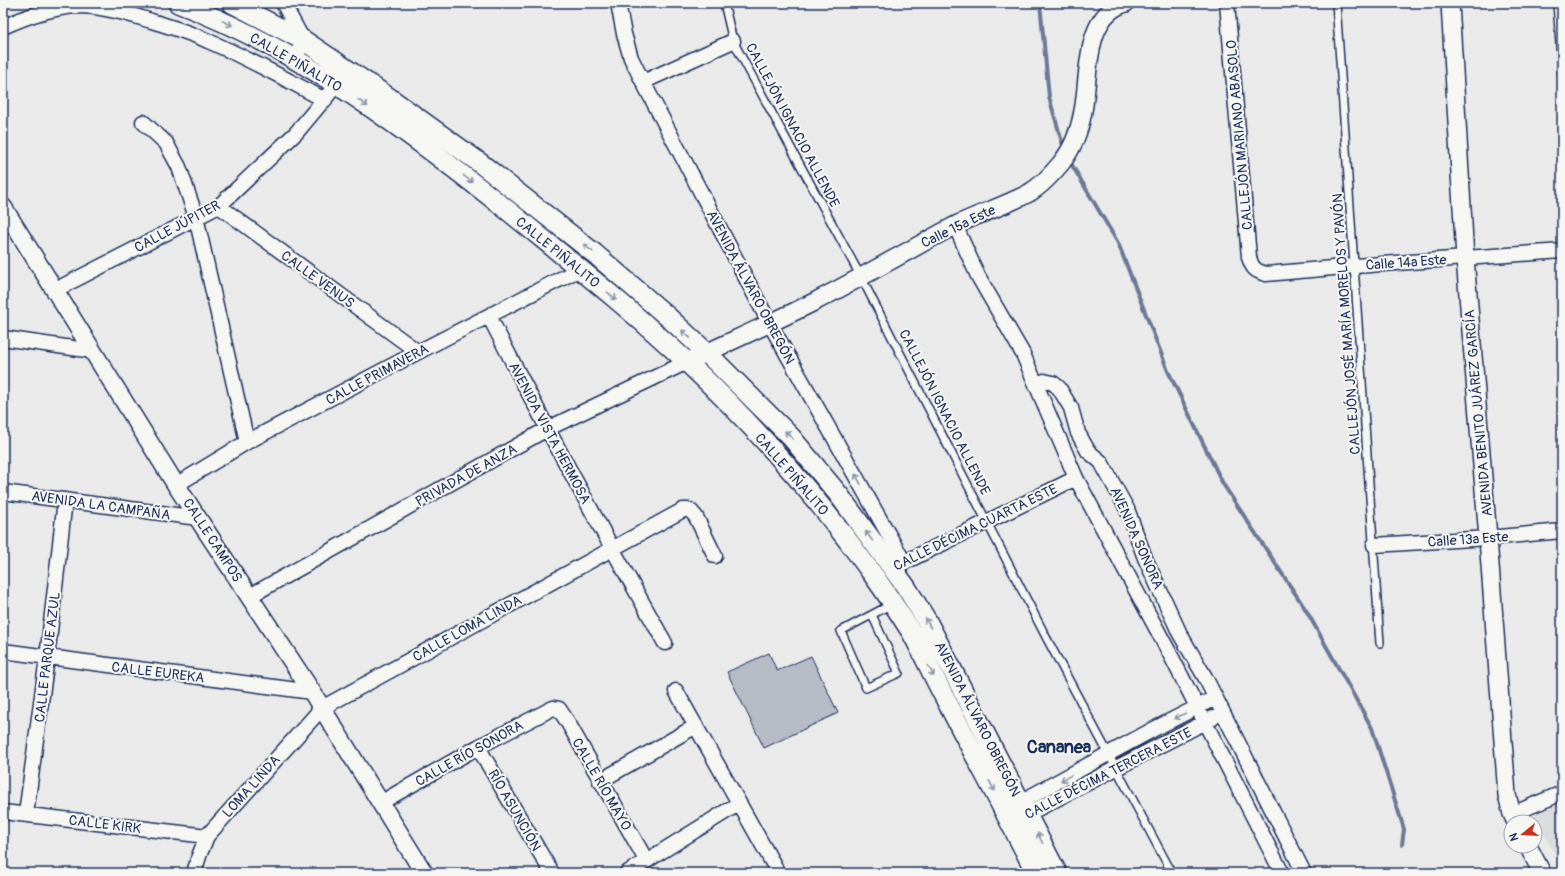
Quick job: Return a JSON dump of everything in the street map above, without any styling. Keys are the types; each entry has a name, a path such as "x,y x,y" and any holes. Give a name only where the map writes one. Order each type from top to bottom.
{"main road":[{"name":"CALLE PIÑALITO","path":"178,3 212,16 296,58 343,77 480,163 595,254 707,353 791,437 898,565"},
{"name":"CALLE PIÑALITO","path":"232,3 303,40 343,77 646,324 713,387 775,453 823,508 875,577"},
{"name":"AVENIDA ÁLVARO OBREGÓN","path":"898,565 906,587 927,621 1016,812 1036,873"},
{"name":"AVENIDA ÁLVARO OBREGÓN","path":"875,577 912,633 1016,812 1057,873"}],"street":[{"path":"283,3 303,40 296,58"},
{"name":"AVENIDA ÁLVARO OBREGÓN","path":"618,3 624,34 631,58 898,565"},
{"name":"CALLEJÓN MARIANO ABASOLO","path":"1227,3 1249,258 1252,267"},
{"name":"AVENIDA BENITO JUÁREZ GARCÍA","path":"1450,3 1465,258 1507,795 1513,814"},
{"name":"Calle 15ª Este","path":"687,362 770,324 861,277 955,225 1030,192 1048,178 1063,161 1074,141 1083,112 1092,42 1095,31 1101,22 1120,4"},
{"path":"3,27 49,10 79,6 119,11 208,40 325,100"},
{"path":"643,82 733,41"},
{"name":"CALLE JÚPITER","path":"55,290 219,206 296,133 343,77"},
{"path":"143,122 166,143 176,161 196,217 247,442"},
{"name":"CALLE VENUS","path":"219,206 418,352"},
{"name":"CALLE CAMPOS","path":"3,207 176,485 312,692 424,873"},
{"path":"955,225 978,276 1023,354 1076,478 1170,654 1196,708 1282,873"},
{"name":"Calle 14ª Este","path":"1252,267 1258,272 1266,274 1562,251"},
{"name":"CALLE PRIMAVERA","path":"176,485 247,442 580,269"},
{"name":"AVENIDA VISTA HERMOSA","path":"489,316 547,429 665,643"},
{"path":"3,338 93,351"},
{"name":"PRIVADA DE ANZA","path":"250,596 547,429 687,362"},
{"name":"AVENIDA SONORA","path":"1036,385 1044,381 1053,383 1059,388 1071,408 1078,433 1088,451 1102,462 1127,509 1145,558 1180,634 1215,698 1304,873"},
{"name":"CALLE DÉCIMA CUARTA ESTE","path":"875,577 1076,478"},
{"name":"AVENIDA LA CAMPAÑA","path":"3,492 198,518"},
{"name":"CALLE PARQUE AZUL","path":"26,814 47,658 65,500"},
{"name":"CALLE LOMA LINDA","path":"322,708 673,514 683,510 690,510 696,517 716,556"},
{"name":"Calle 13ª Este","path":"1374,545 1488,538 1562,531"},
{"name":"CALLE EUREKA","path":"3,651 312,692"},
{"path":"676,691 775,868 776,873"},
{"name":"CALLE DÉCIMA TERCERA ESTE","path":"1016,812 1109,754 1215,698"},
{"name":"LOMA LINDA","path":"194,873 207,836 322,708"},
{"name":"CALLE RÍO SONORA","path":"380,803 478,747 547,710 553,708 558,709"},
{"name":"CALLE RÍO MAYO","path":"558,709 646,860"},
{"path":"1205,723 1223,714"},
{"name":"CALLE DÉCIMA TERCERA ESTE","path":"1016,812 1116,768 1205,723"},
{"path":"600,781 696,726"},
{"name":"RÍO ASUNCIÓN","path":"478,747 552,873"},
{"path":"1522,814 1562,793"},
{"path":"627,873 738,804"},
{"name":"CALLE KIRK","path":"3,812 207,836"},
{"path":"1532,854 1542,873"}],"lane":[{"name":"CALLEJÓN IGNACIO ALLENDE","path":"724,3 733,41 861,277 988,521 1046,637 1172,873"},
{"name":"CALLEJÓN JOSÉ MARÍA MORELOS Y PAVÓN","path":"1336,3 1380,643"},
{"path":"1557,3 1562,73"},
{"path":"872,615 899,673 866,688 841,631 893,604"}],"shaded area":[{"path":"1562,799 1562,867 1543,832 1543,814 1537,814 1554,802"}],"building":[{"path":"769,653 777,671 811,656 838,713 764,748 727,672"}],"waterway":[{"path":"1040,3 1049,97 1064,149"},
{"path":"1069,160 1118,243 1168,371 1223,484 1306,610 1372,728 1404,829 1402,845"}],"district":[{"name":"Cananea","path":"1059,747"}]}
